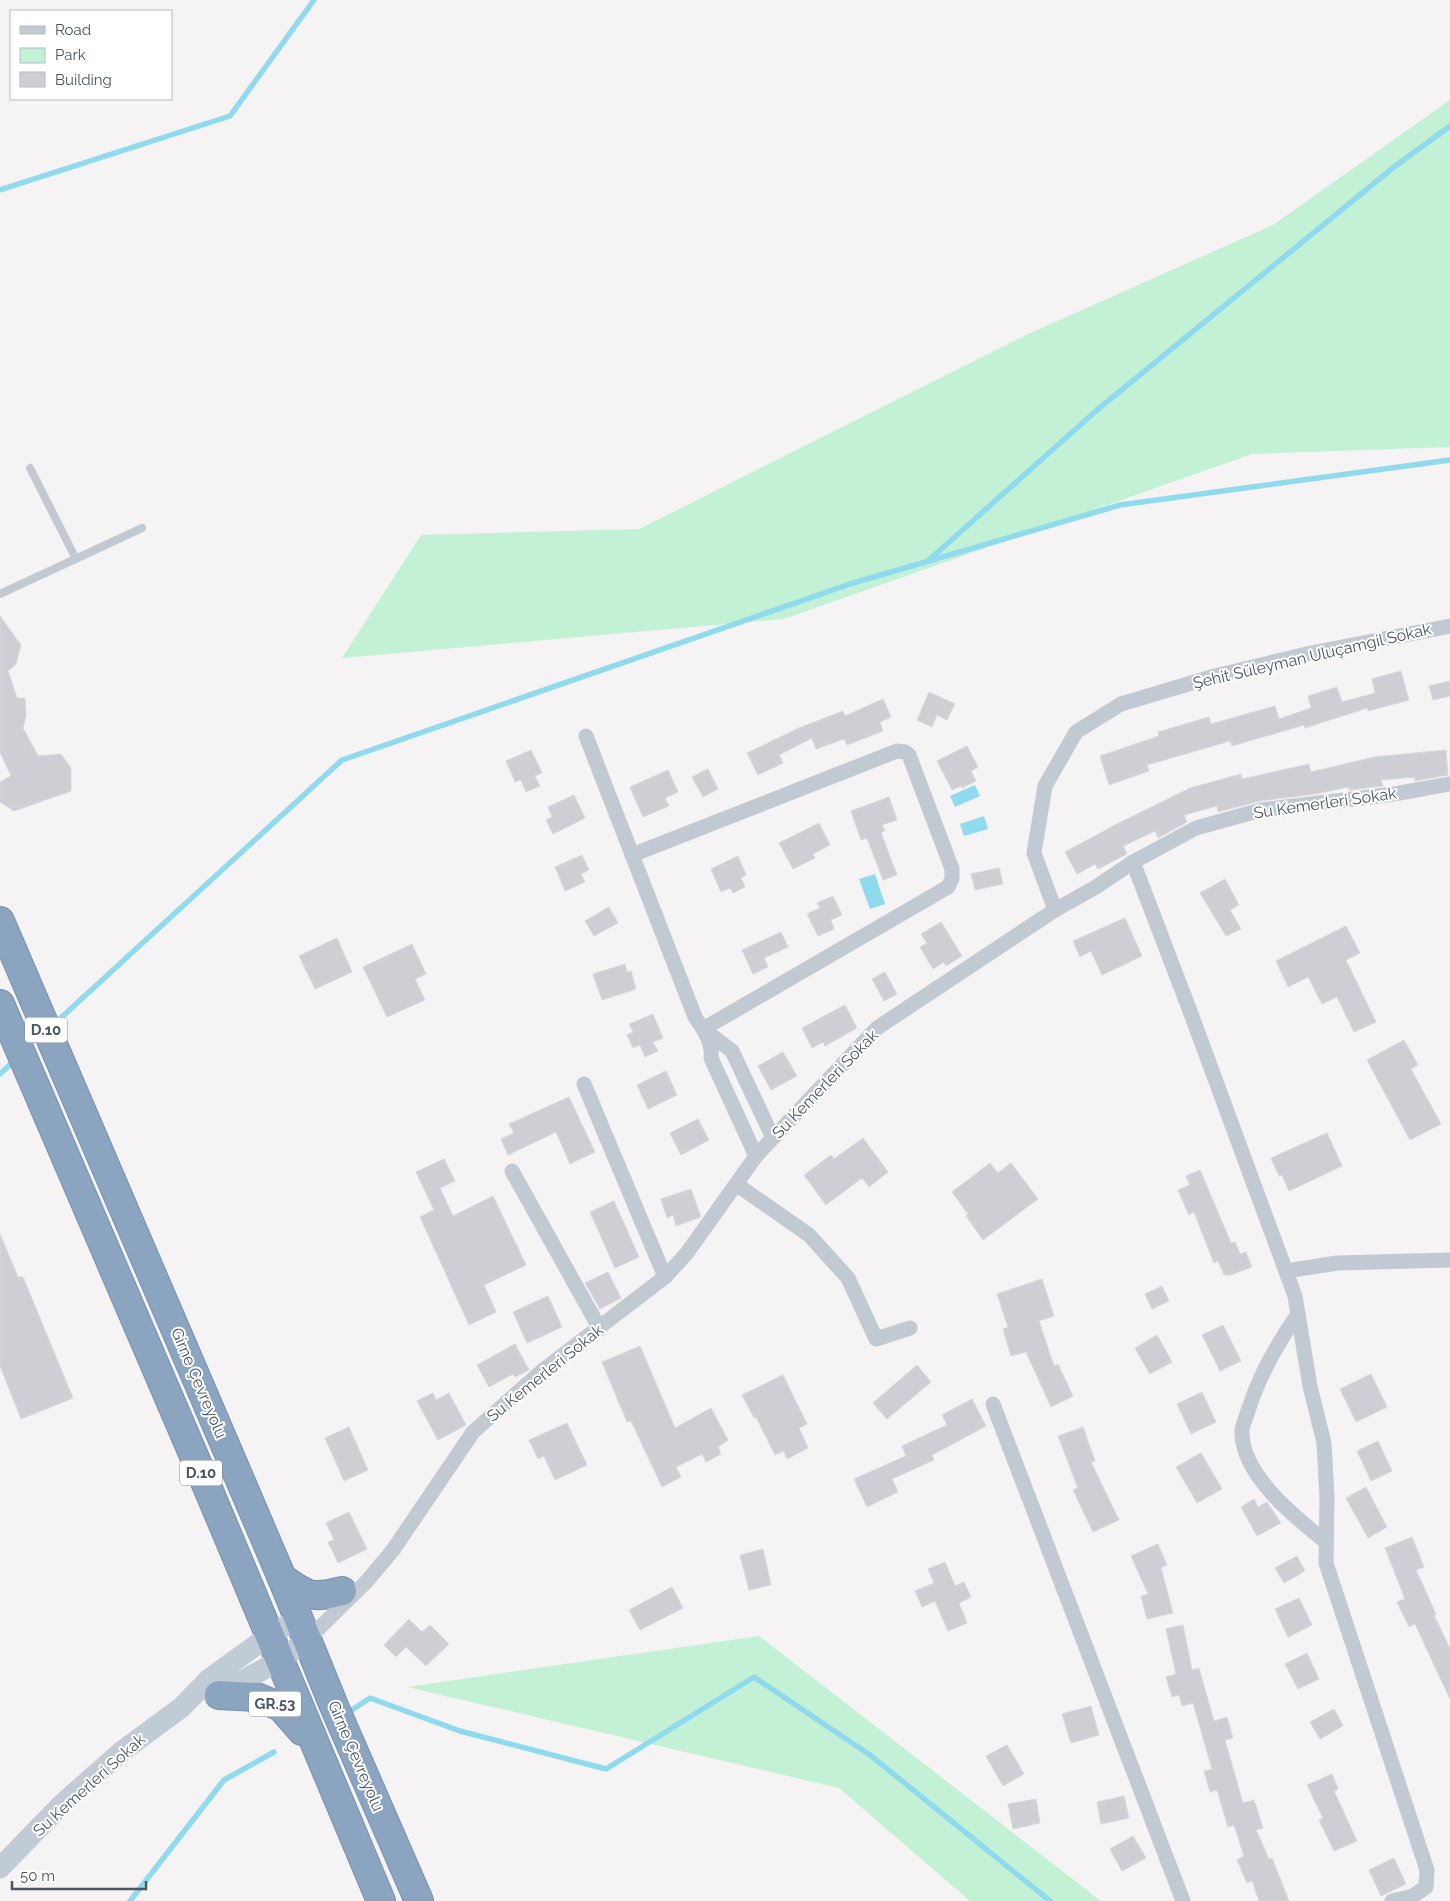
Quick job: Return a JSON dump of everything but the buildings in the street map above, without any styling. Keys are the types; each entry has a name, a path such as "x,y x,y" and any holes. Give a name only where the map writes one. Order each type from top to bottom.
{"highway":[{"name":"Girne Çevreyolu","path":"0,921 419,1901"},
{"name":"Girne Çevreyolu","path":"0,1005 270,1635 314,1745 381,1901"},
{"path":"282,1578 303,1593 322,1596 342,1591"},
{"name":"GR.53","path":"219,1694 257,1697 281,1707 314,1745"}],"street":[{"name":"Şehit Süleyman Uluçamgil Sokak","path":"1055,910 1034,853 1045,786 1076,732 1121,704 1215,676 1311,654 1450,626"},
{"path":"586,736 695,1017 712,1049 711,1058 756,1156"},
{"path":"632,855 897,751 905,752 909,755 952,869 952,878 948,887 703,1029"},
{"name":"Su Kemerleri Sokak","path":"367,1581 392,1550 473,1432 542,1372 665,1278 687,1253 756,1156 877,1028 1055,910 1096,887 1134,862 1196,828 1261,810 1394,794 1450,784"},
{"path":"1134,862 1208,1057 1294,1296 1310,1386 1324,1442 1327,1497 1326,1563 1428,1870 1426,1887 1413,1896 1392,1901"},
{"path":"703,1029 732,1051 773,1138"},
{"path":"584,1084 665,1278"},
{"path":"512,1171 600,1329"},
{"path":"736,1184 809,1235 848,1278 876,1339 910,1328"},
{"path":"1286,1271 1337,1263 1450,1260"},
{"path":"1298,1314 1277,1344 1257,1384 1242,1430 1247,1456 1257,1475 1291,1514 1326,1542"},
{"path":"993,1404 1183,1901"},
{"path":"270,1635 303,1629 367,1581"},
{"path":"303,1629 342,1591 367,1581"},
{"name":"GR.53","path":"182,1707 219,1694 280,1660 303,1629"},
{"name":"GR.53","path":"182,1707 209,1679 270,1635"},
{"name":"Su Kemerleri Sokak","path":"0,1868 81,1787 121,1752 182,1707"}],"lane":[{"path":"30,468 76,559"},
{"path":"0,594 142,528"}],"green space":[{"path":"1450,100 1450,447 1252,454 784,619 342,658 421,535 639,529 1026,335 1273,225"},
{"path":"759,1636 1101,1901 970,1901 839,1788 407,1687"}],"water":[{"path":"975,785 980,796 955,807 950,796"},
{"path":"984,816 988,829 964,836 960,824"},
{"path":"875,874 885,904 870,909 859,879"}],"waterway":[{"path":"0,190 230,116 314,0"},
{"path":"929,560 1097,410 1394,167 1450,126"},
{"path":"52,1026 342,760 850,584 1120,505 1450,460"},
{"path":"0,1074 16,1059"},
{"path":"352,1710 370,1698 460,1731 606,1769 754,1677 870,1755 1050,1901"},
{"path":"130,1901 224,1780 274,1752"}]}
